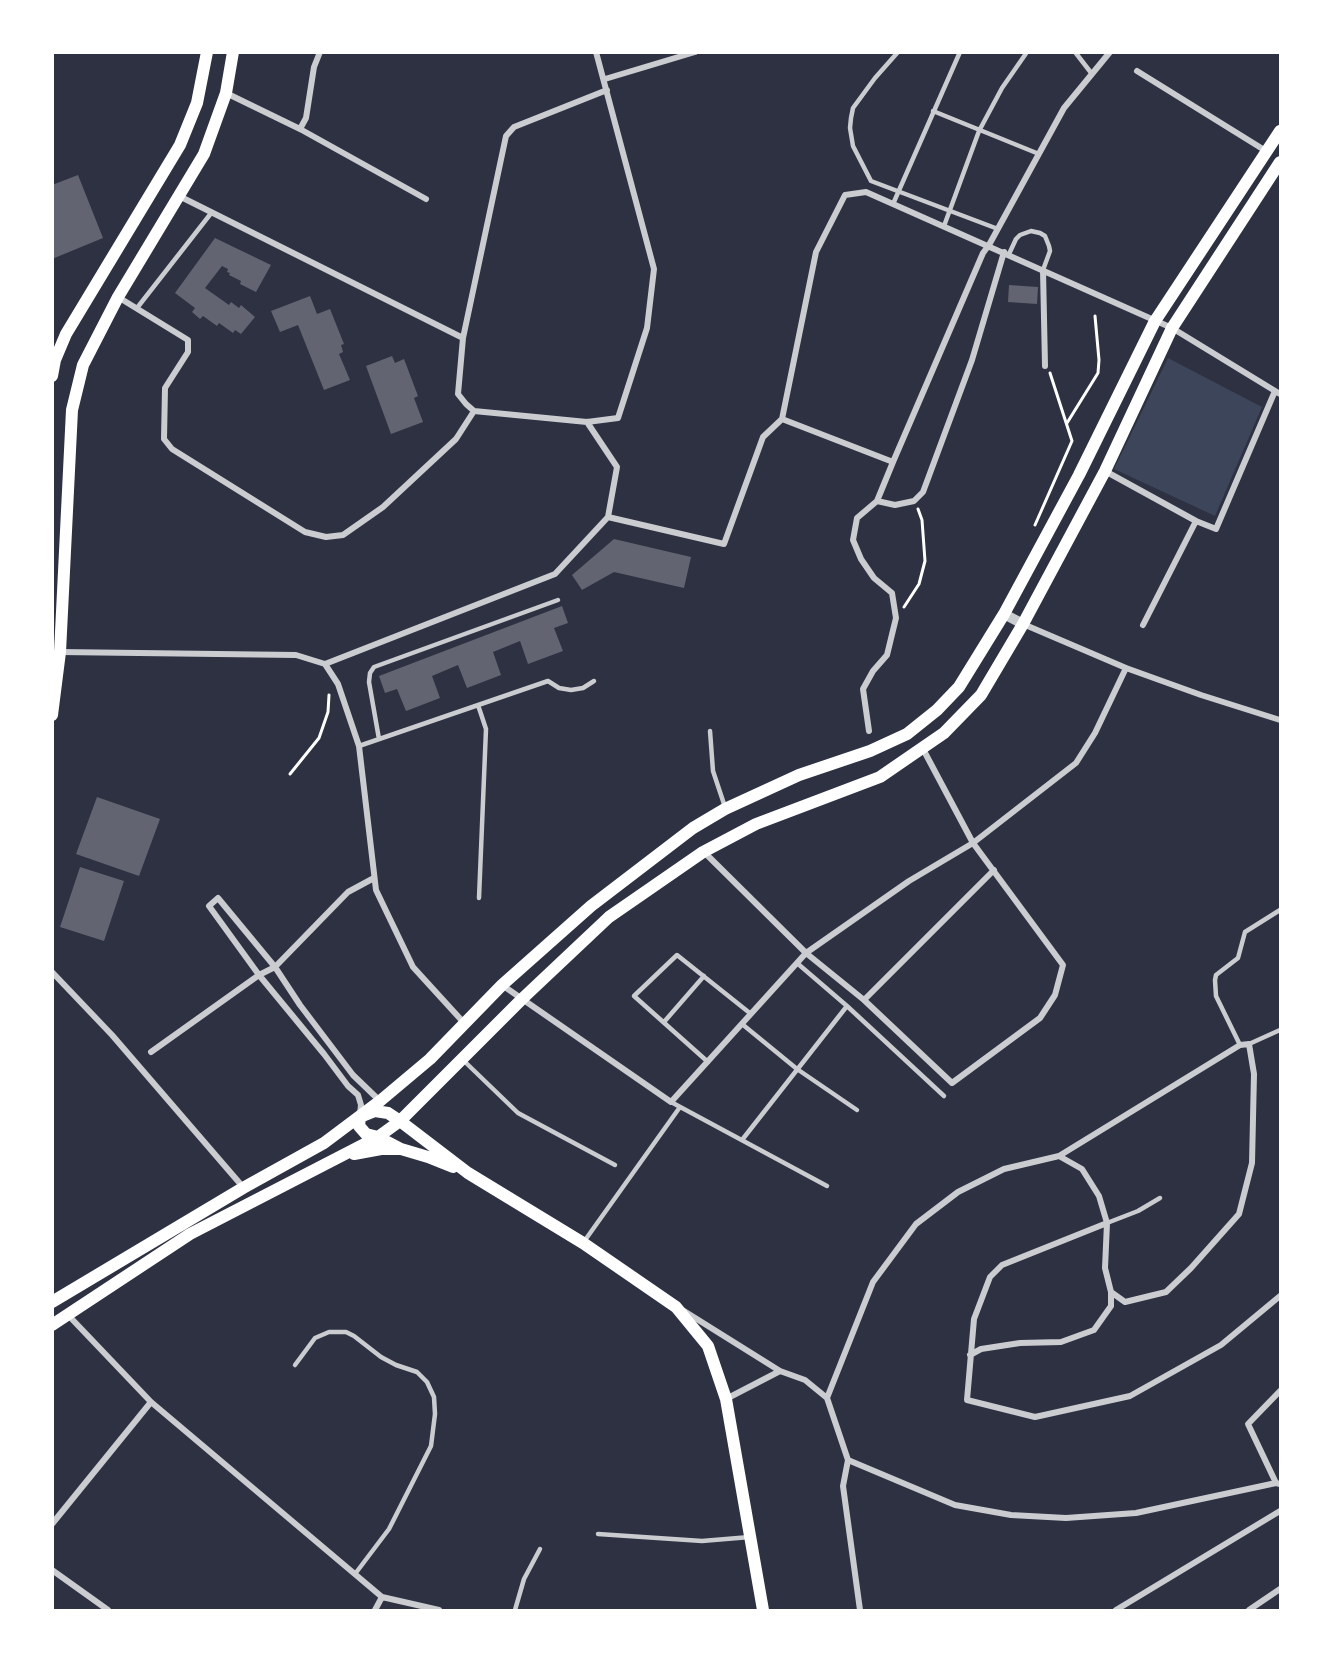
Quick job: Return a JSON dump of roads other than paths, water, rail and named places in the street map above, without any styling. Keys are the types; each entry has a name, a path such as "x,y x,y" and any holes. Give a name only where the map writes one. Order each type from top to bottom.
{"main road":[{"path":"52,376 55,360 66,334 180,145 196,104 207,52"},
{"path":"52,715 72,410 83,365 118,297 204,154 226,93 233,52"},
{"path":"52,1302 243,1188 324,1143 360,1117 430,1059 502,985 591,906 693,828 725,809 799,775 870,751 907,734 937,710 959,687 1004,614 1079,476 1155,321 1281,132"},
{"path":"52,1325 69,1316 190,1234 378,1137 400,1121 522,999 609,917 703,852 756,824 880,777 944,733 981,695 1023,624 1105,471 1172,328 1281,162"},
{"path":"380,1101 400,1121"},
{"path":"360,1117 375,1111 388,1113 468,1173 583,1243 676,1306 708,1346 726,1399 763,1611"},
{"path":"360,1117 359,1126 366,1134 468,1173"},
{"path":"336,1158 366,1151 401,1149"}],"street":[{"path":"300,129 306,118 314,67 320,52"},
{"path":"596,52 605,79 654,269 647,328 618,418 587,422 474,411 458,394 463,338 506,136 514,127 607,90"},
{"path":"605,79 695,52"},
{"path":"869,731 863,689 873,671 887,655 896,618 892,593 874,578 861,559 853,540 857,518 877,501 983,253 1064,108 1110,52"},
{"path":"1137,71 1267,152"},
{"path":"226,93 300,129 426,199"},
{"path":"608,517 724,544 763,437 783,419 816,252 845,195 866,192 1172,328 1278,392 1216,529 1196,521 1105,471"},
{"path":"179,196 463,338"},
{"path":"877,501 895,505 914,501 923,492 951,421 1006,253"},
{"path":"1043,270 1045,366"},
{"path":"118,297 185,337 189,345 188,352 165,388 164,439 172,449 315,536 343,535 383,507 456,439 474,411"},
{"path":"783,419 893,462"},
{"path":"325,664 555,574 608,517 617,467 587,422"},
{"path":"1143,625 1196,521"},
{"path":"1004,614 1126,668 1281,720"},
{"path":"56,652 296,655 325,664 339,684 359,746 376,890 413,967 465,1025"},
{"path":"502,985 671,1102 806,953 909,881 973,843 1076,763 1095,733 1126,668"},
{"path":"703,852 806,953 864,1000 952,1083 1040,1018 1055,995 1063,965 973,843 923,749"},
{"path":"864,1000 994,870"},
{"path":"151,1052 259,975 275,967 348,892 374,878"},
{"path":"360,1117 361,1105 358,1095 348,1086 259,975 209,906 218,898 275,967 300,1005 354,1075 380,1101"},
{"path":"52,972 112,1035 243,1188"},
{"path":"827,1398 873,1282 916,1224 958,1192 1004,1169 1059,1156 1240,1045 1249,1044 1254,1074 1252,1163 1239,1214 1191,1268 1166,1292 1125,1302 1111,1292"},
{"path":"970,1355 981,1348 1020,1343 1061,1342 1094,1330 1111,1306 1111,1292 1105,1268 1107,1223 1100,1196 1082,1169 1059,1156"},
{"path":"1107,1223 1002,1265 990,1277 974,1318 967,1400 1035,1417 1130,1396 1221,1345 1281,1296"},
{"path":"676,1306 780,1371 805,1380 827,1398 848,1460 843,1486 860,1611"},
{"path":"69,1316 151,1402 382,1598 439,1611"},
{"path":"726,1399 780,1371"},
{"path":"848,1460 955,1505 1011,1515 1066,1518 1136,1513 1279,1484 1248,1424 1281,1391"},
{"path":"52,1524 151,1402"},
{"path":"1116,1611 1281,1511"},
{"path":"52,1570 108,1611"},
{"path":"1249,1611 1281,1589"},
{"path":"375,1611 382,1598"}],"lane":[{"path":"898,52 853,108 850,128 853,146 871,181 998,229"},
{"path":"893,204 960,52"},
{"path":"944,226 979,131 1002,88 1027,52"},
{"path":"1075,52 1092,74"},
{"path":"933,111 1039,154"},
{"path":"137,308 212,212"},
{"path":"1006,253 1020,235 1031,231 1040,233 1045,236 1050,251 1043,270"},
{"path":"380,739 369,682 370,673 374,667 558,600"},
{"path":"359,746 548,681 559,688 572,690 583,688 594,681"},
{"path":"478,705 486,729 479,897"},
{"path":"710,731 713,771 725,809"},
{"path":"1240,1045 1216,996 1216,975 1238,958 1245,932 1281,909"},
{"path":"708,1062 634,996 677,955 751,1014"},
{"path":"797,963 944,1096"},
{"path":"664,1022 704,976"},
{"path":"742,1140 847,1006"},
{"path":"742,1024 797,1069 857,1110"},
{"path":"1249,1044 1281,1030"},
{"path":"462,1059 518,1113 615,1164"},
{"path":"671,1102 827,1186"},
{"path":"583,1243 680,1107"},
{"path":"1107,1223 1138,1211 1160,1198"},
{"path":"295,1365 315,1338 329,1332 346,1332 381,1357 417,1372 427,1382 434,1397 435,1414 431,1446 389,1529 354,1574"},
{"path":"598,1534 702,1541 750,1537"},
{"path":"515,1611 524,1579 540,1549"}]}
